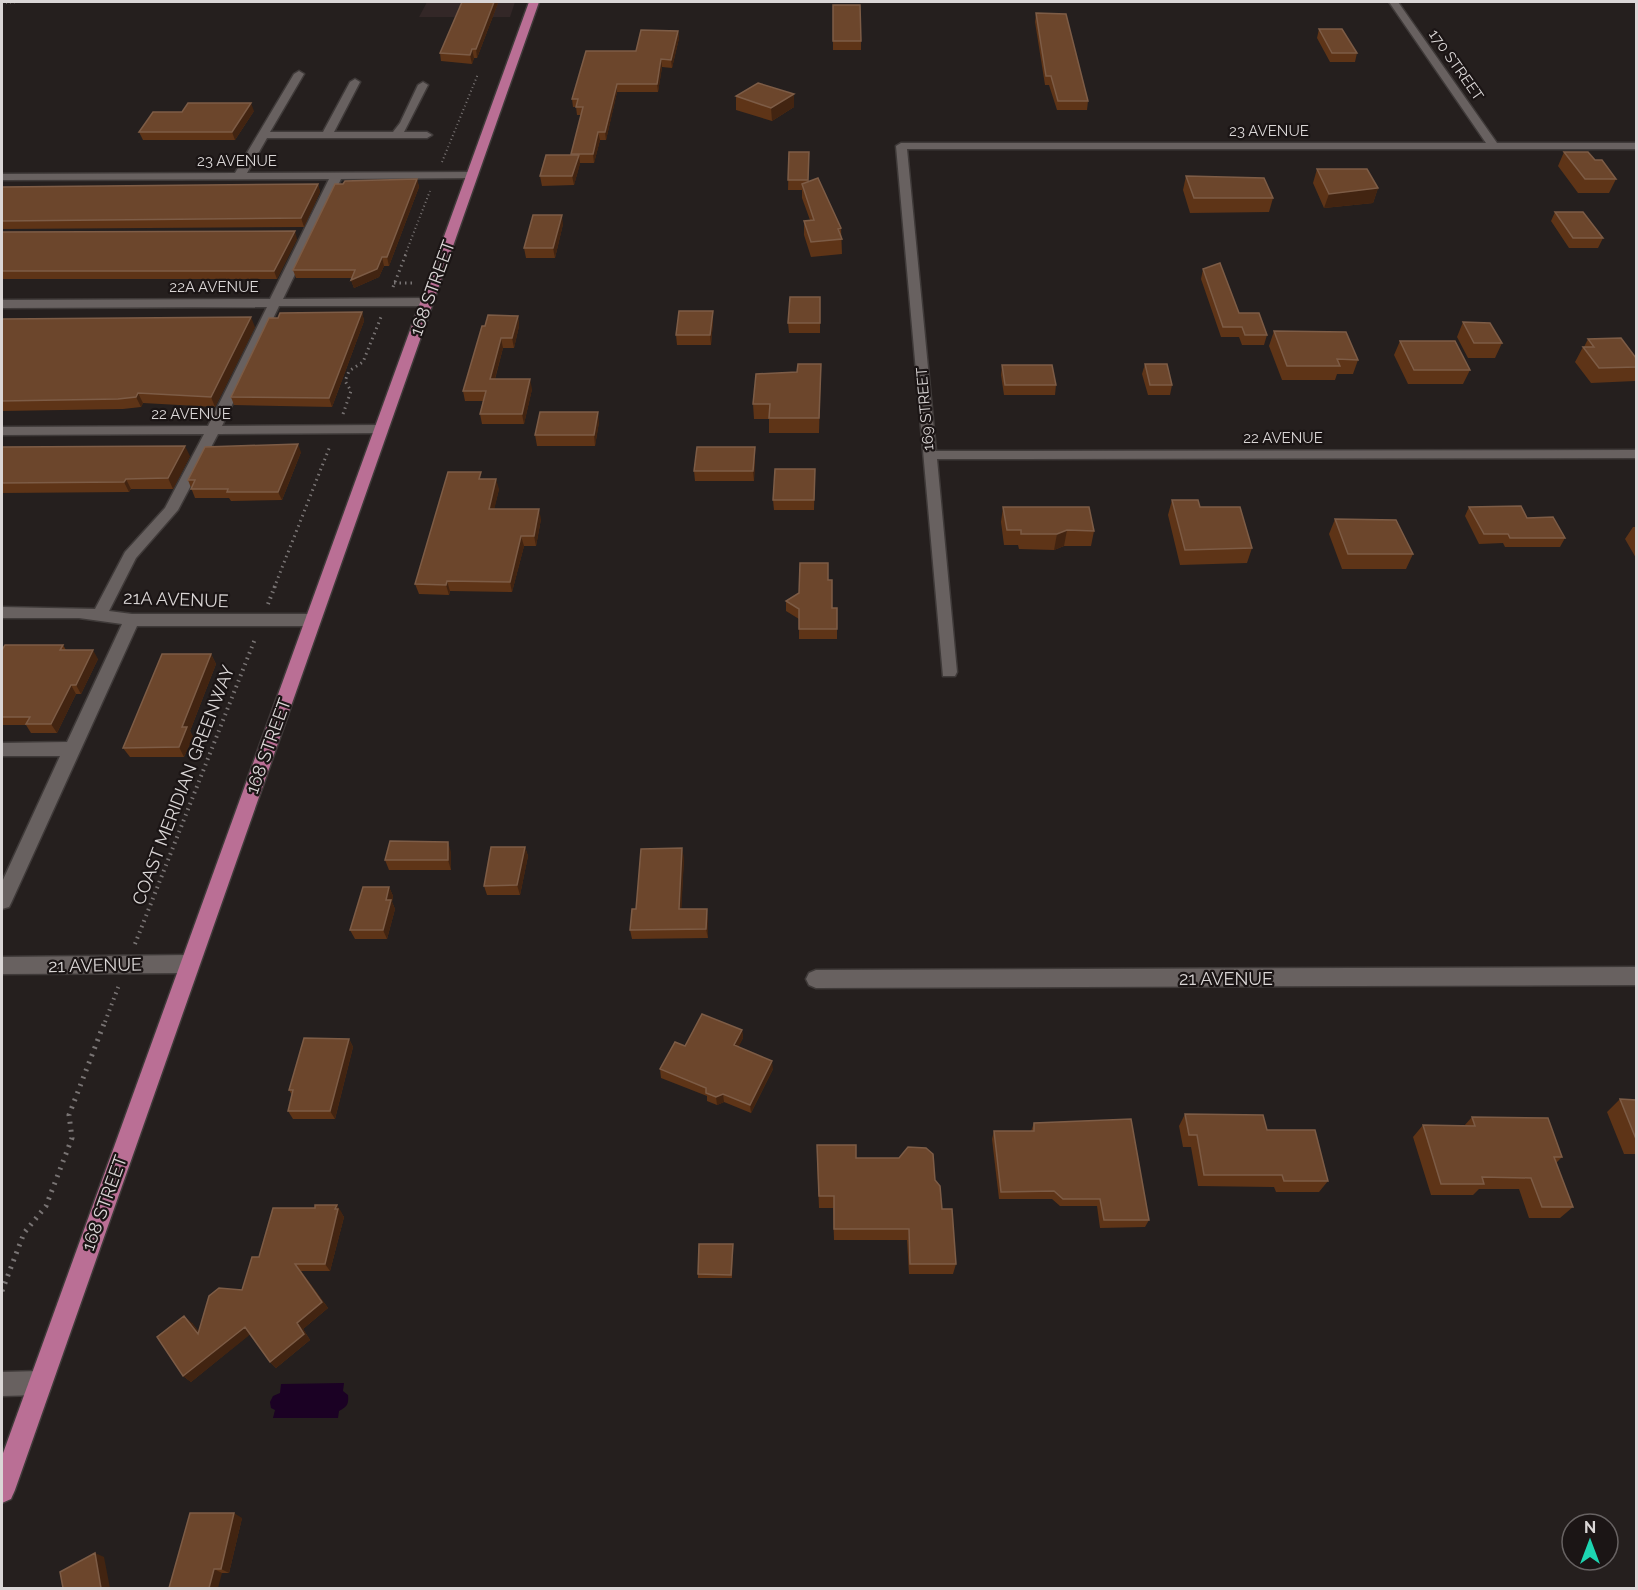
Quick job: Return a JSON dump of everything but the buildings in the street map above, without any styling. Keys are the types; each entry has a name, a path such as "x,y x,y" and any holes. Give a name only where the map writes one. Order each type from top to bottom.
{"main road":[{"name":"168 STREET","path":"2,1490 534,2"}],"street":[{"name":"170 STREET","path":"1394,2 1494,146"},
{"path":"239,176 299,74"},
{"path":"327,135 355,82"},
{"path":"396,135 405,124 423,85"},
{"path":"264,135 427,135"},
{"name":"23 AVENUE","path":"902,146 1636,146"},
{"name":"169 STREET","path":"902,146 949,672"},
{"path":"100,614 130,556 171,510 274,303 302,233 336,175"},
{"name":"23 AVENUE","path":"2,177 472,175"},
{"name":"22A AVENUE","path":"2,304 426,302"},
{"name":"22 AVENUE","path":"2,431 381,429"},
{"name":"22 AVENUE","path":"929,455 1636,454"},
{"name":"21A AVENUE","path":"2,612 100,614 132,620 313,620"},
{"path":"2,901 132,620"},
{"path":"2,749 71,749"},
{"name":"21 AVENUE","path":"2,966 189,964"},
{"name":"21 AVENUE","path":"816,979 1636,976"},
{"path":"2,1384 40,1383"}],"path":[{"path":"2,3 20,2"},
{"path":"440,169 478,74"},
{"path":"391,292 432,185"},
{"path":"340,421 351,391 345,381 349,371 363,362 383,311"},
{"path":"269,600 332,442"},
{"name":"COAST MERIDIAN GREENWAY","path":"135,943 256,637"},
{"path":"2,1291 24,1233 46,1206 72,1138 69,1115 119,985"}],"shaded area":[{"path":"427,2 515,2 510,17 419,17"},
{"path":"344,1383 343,1391 348,1395 348,1403 339,1411 338,1418 273,1418 275,1410 271,1408 270,1402 273,1396 280,1393 281,1384"}]}
